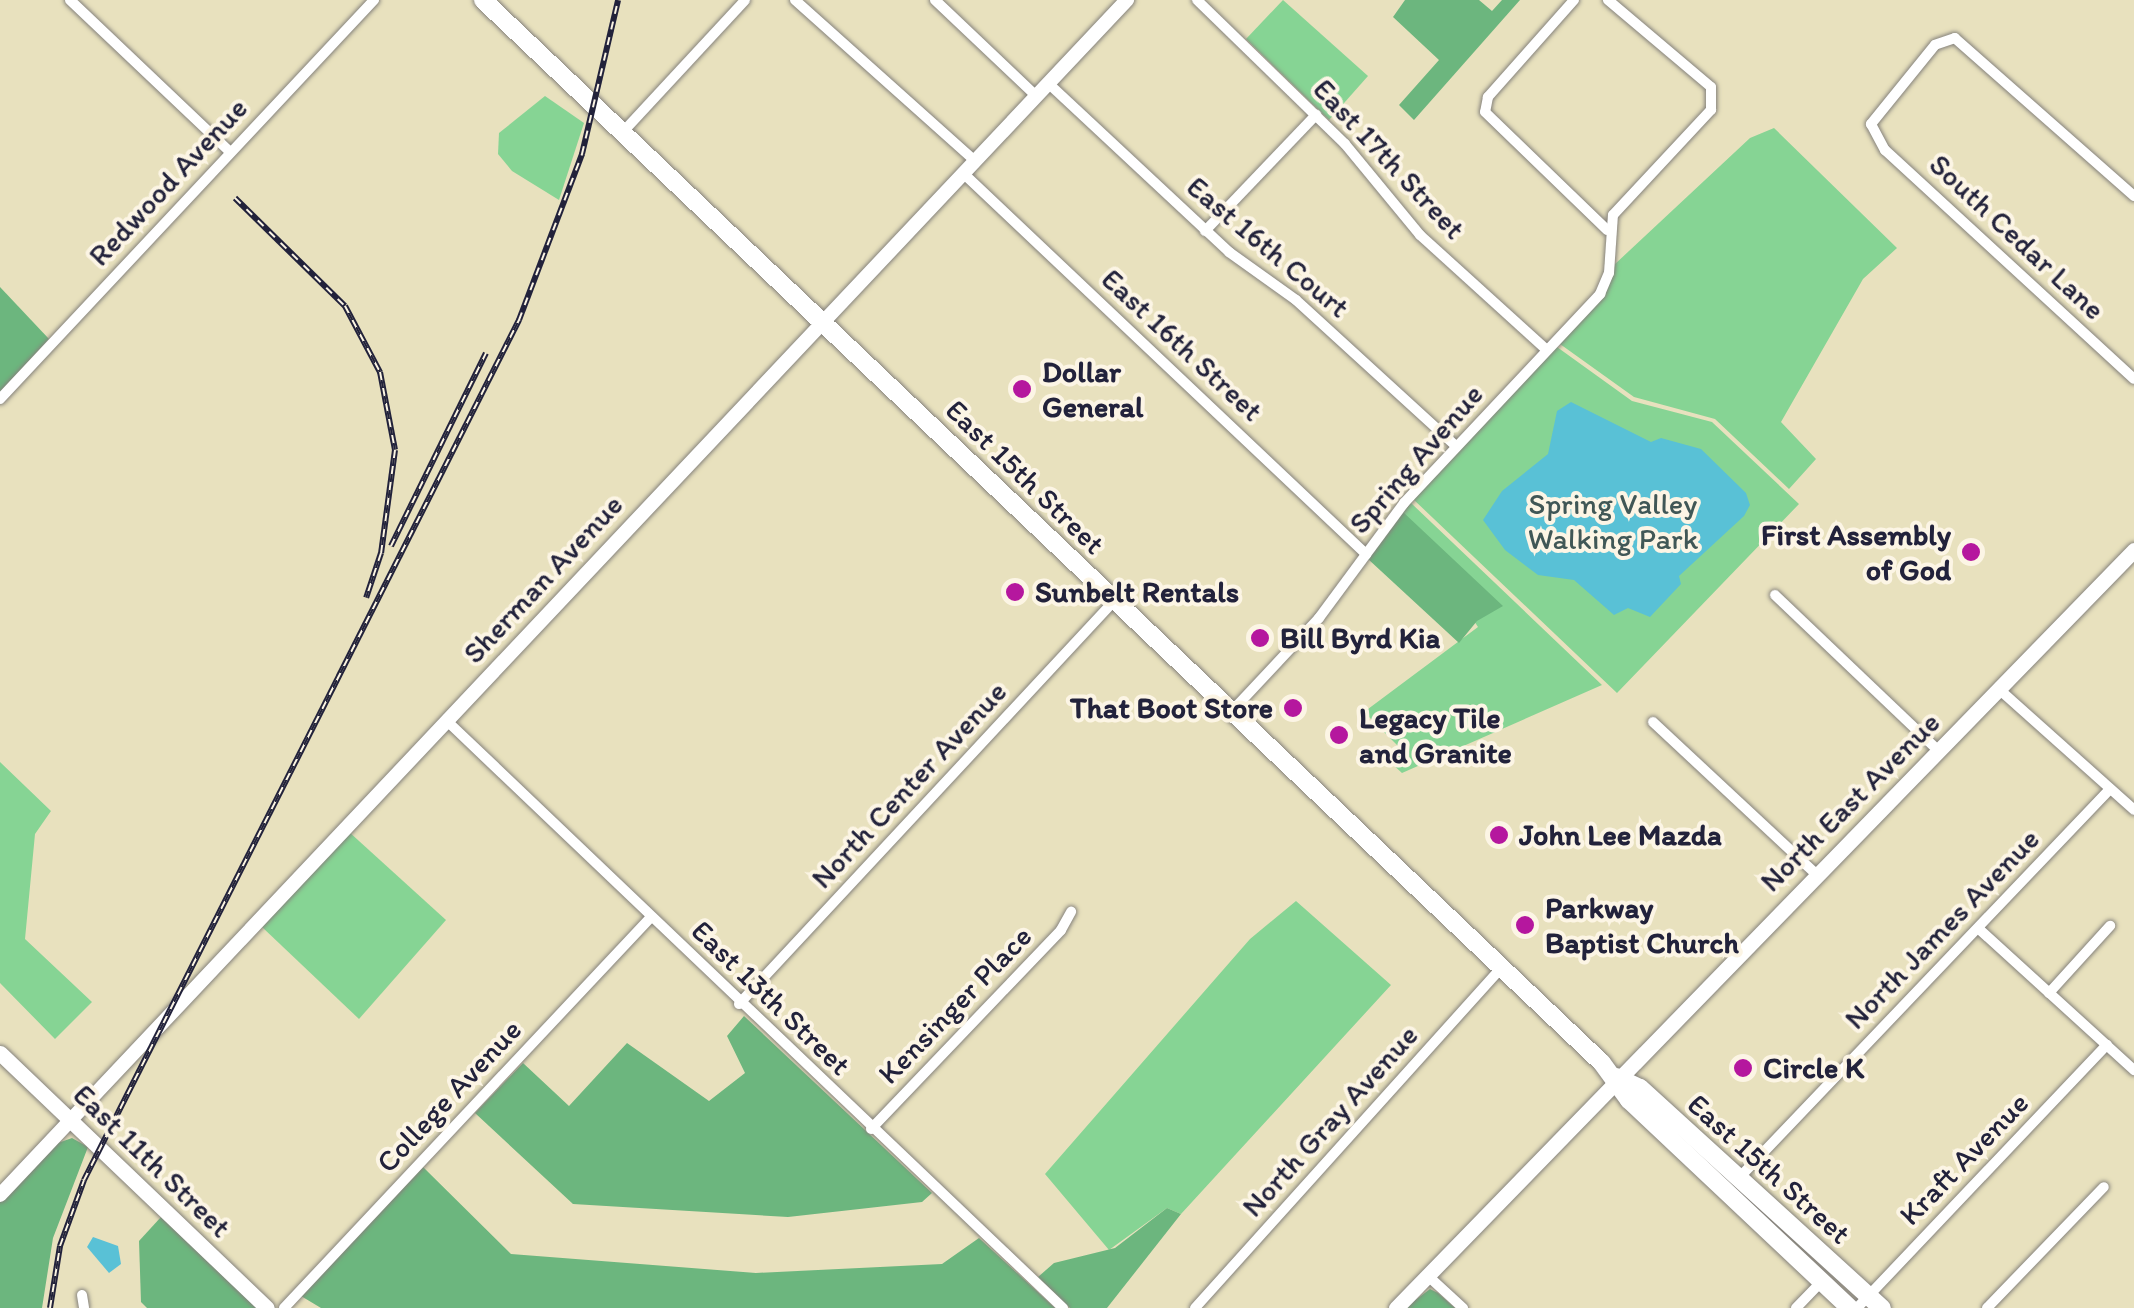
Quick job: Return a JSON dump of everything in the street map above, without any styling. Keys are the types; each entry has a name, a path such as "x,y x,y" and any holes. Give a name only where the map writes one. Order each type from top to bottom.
{"main road":[{"name":"East 15th Street","path":"483,0 1615,1077 1629,1100 1824,1255 1850,1279 1864,1305"},
{"name":"North East Avenue","path":"1396,1308 1615,1077 2134,550"},
{"name":"East 11th Street","path":"0,1052 267,1308"},
{"name":"East 15th Street","path":"1733,1185 1822,1281 1864,1305"},
{"path":"1824,1255 1822,1281 1850,1279"}],"street":[{"path":"70,0 230,152"},
{"name":"Redwood Avenue","path":"0,399 374,0"},
{"path":"622,132 746,0"},
{"path":"795,0 975,160"},
{"path":"936,0 1036,96"},
{"name":"Sherman Avenue","path":"0,1195 1127,0"},
{"name":"East 17th Street","path":"1197,0 1316,115 1420,234 1548,350"},
{"path":"1574,0 1488,97 1485,112 1608,230 1620,204 1715,100 1711,87 1608,0"},
{"name":"South Cedar Lane","path":"2134,196 1952,38 1933,48 1871,128 1886,150 2134,380"},
{"name":"East 16th Court","path":"1048,84 1205,231 1296,300 1456,446"},
{"path":"1205,231 1316,115"},
{"name":"East 16th Street","path":"963,173 1366,554"},
{"name":"Spring Avenue","path":"1232,712 1319,618 1366,554 1456,446 1605,284 1608,230"},
{"path":"1775,595 1939,751"},
{"name":"North Center Avenue","path":"739,1004 1115,600"},
{"path":"2000,690 2134,810"},
{"name":"East 13th Street","path":"447,720 739,1004 1062,1308"},
{"path":"1652,722 1816,874"},
{"name":"North James Avenue","path":"1733,1185 2110,789"},
{"name":"Kensinger Place","path":"870,1129 1062,930 1071,912"},
{"name":"College Avenue","path":"284,1308 651,917"},
{"path":"2049,992 2110,926"},
{"path":"1979,929 2134,1070"},
{"name":"North Gray Avenue","path":"1195,1308 1501,968"},
{"name":"Kraft Avenue","path":"1864,1305 2107,1046"},
{"path":"1988,1308 2104,1187"},
{"path":"1428,1275 1463,1308"},
{"path":"1796,1308 1822,1281"},
{"path":"82,1295 84,1308"}],"green space":[{"path":"1283,0 1368,76 1329,120 1246,39"},
{"path":"1405,0 1479,0 1492,11 1502,0 1520,0 1414,120 1399,105 1439,60 1393,17"},
{"path":"545,96 584,123 559,200 512,171 498,154 499,133"},
{"path":"1774,128 1897,248 1863,279 1781,422 1816,459 1789,489 1715,419 1634,397 1560,344 1604,296 1614,265 1750,138"},
{"path":"0,287 49,339 0,392"},
{"name":"Spring Valley Walking Park","path":"1557,347 1632,401 1712,422 1799,504 1617,693 1413,499"},
{"path":"1411,503 1602,685 1402,773 1391,763 1401,749 1364,712 1478,627 1403,512"},
{"path":"1403,512 1503,606 1477,621 1459,643 1368,559"},
{"path":"0,762 51,811 35,834 25,939 92,1002 55,1039 0,983"},
{"path":"348,831 446,920 359,1019 262,927"},
{"path":"1296,901 1391,985 1181,1214 1167,1208 1109,1250 1045,1174 1250,939"},
{"path":"744,1016 932,1193 922,1202 788,1217 573,1204 475,1113 523,1063 569,1106 627,1043 709,1101 745,1073 727,1036"},
{"path":"72,1138 88,1147 53,1238 42,1308 0,1308 0,1201 58,1143"},
{"path":"423,1167 511,1254 756,1273 942,1264 979,1238 1055,1308 321,1308 301,1296"},
{"path":"1167,1208 1181,1214 1107,1308 1070,1308 1038,1277 1054,1263 1115,1248"},
{"path":"161,1217 257,1308 147,1308 141,1302 139,1241"},
{"path":"1430,1289 1455,1308 1405,1308"}],"water":[{"path":"1571,402 1651,442 1661,438 1701,449 1746,493 1750,505 1744,516 1679,576 1681,584 1650,617 1628,608 1614,615 1574,580 1538,575 1505,550 1483,520 1502,491 1548,454 1557,411"},
{"path":"93,1237 118,1246 121,1264 109,1273 87,1247"}],"railway":[{"path":"50,1308 60,1246 84,1180 519,320 582,154 618,0"},
{"path":"235,198 345,306 380,372 395,450 381,553 366,598"},
{"path":"391,546 486,353"}],"place":[{"name":"Dollar General","path":"1022,389"},
{"name":"First Assembly of God","path":"1971,552"},
{"name":"Sunbelt Rentals","path":"1015,592"},
{"name":"Bill Byrd Kia","path":"1260,638"},
{"name":"That Boot Store","path":"1293,708"},
{"name":"Legacy Tile and Granite","path":"1339,735"},
{"name":"John Lee Mazda","path":"1499,835"},
{"name":"Parkway Baptist Church","path":"1525,925"},
{"name":"Circle K","path":"1743,1068"}]}
